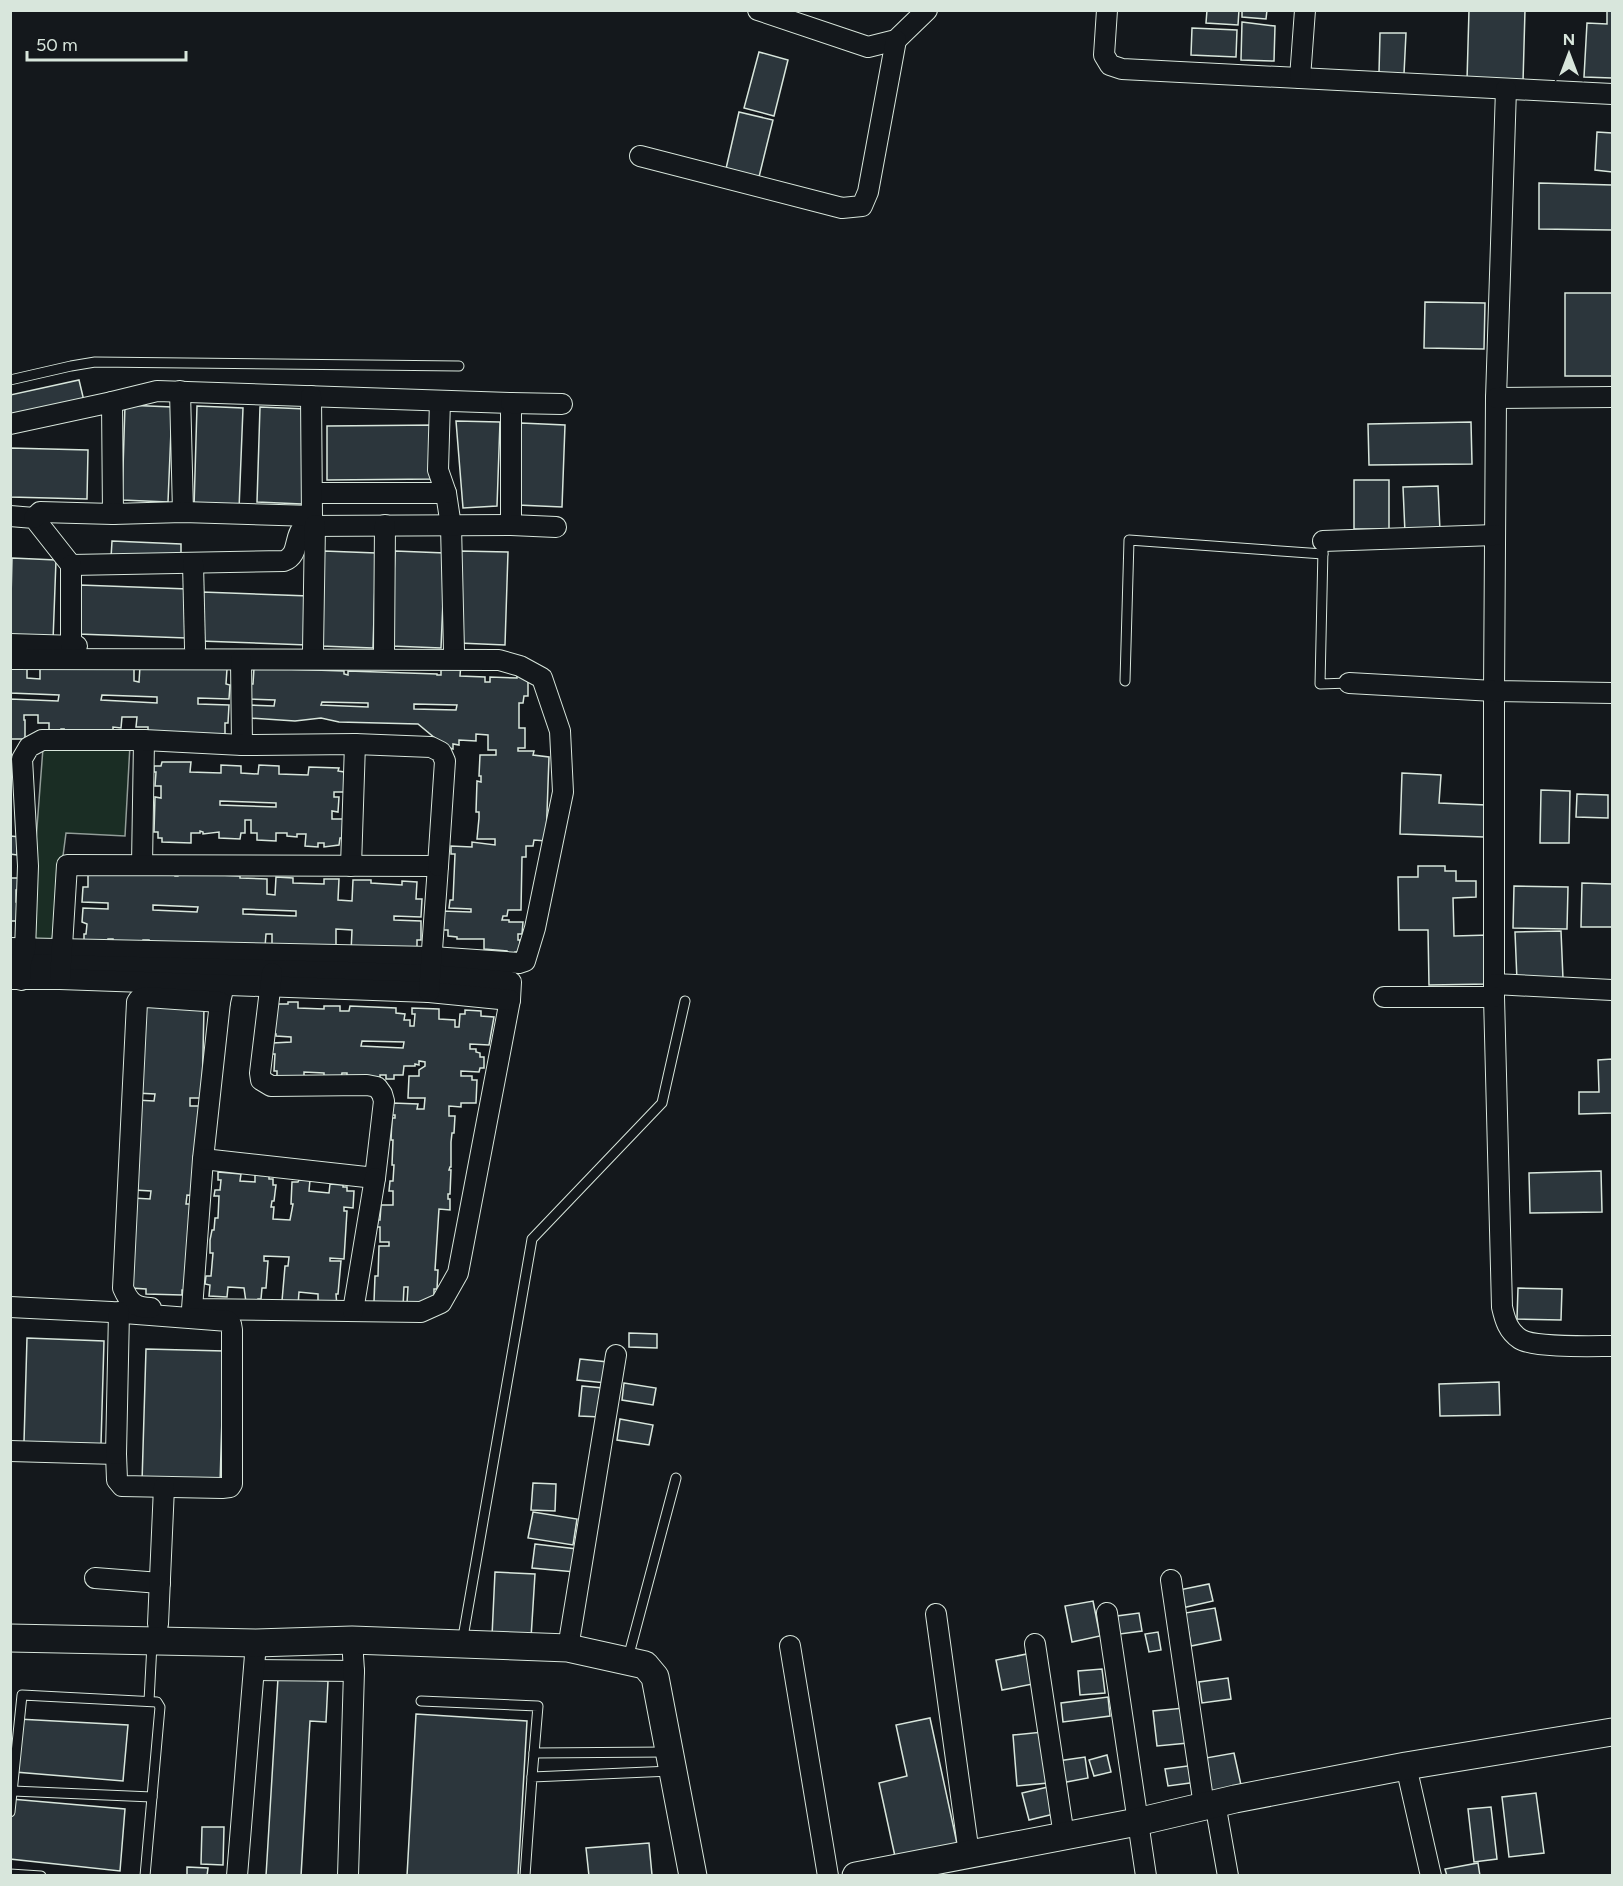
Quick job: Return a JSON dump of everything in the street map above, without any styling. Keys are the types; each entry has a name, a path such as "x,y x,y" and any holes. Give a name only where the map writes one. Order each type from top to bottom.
{"street":[{"path":"758,10 868,47 896,40 927,10"},
{"path":"1107,10 1104,56 1110,65 1122,69 1612,94"},
{"path":"1300,78 1305,10"},
{"path":"640,156 842,208 862,206 868,192 896,40"},
{"path":"1506,89 1496,398 1494,691 1494,990 1502,1307 1506,1324 1520,1339 1537,1343 1612,1346"},
{"path":"10,424 157,391 562,404"},
{"path":"180,391 183,512"},
{"path":"34,518 40,512 113,514 183,512 312,516 311,396"},
{"path":"1496,398 1612,397"},
{"path":"440,401 438,470 446,493 451,526 454,651"},
{"path":"112,402 113,514"},
{"path":"511,403 512,525"},
{"path":"312,493 446,493"},
{"path":"10,516 34,518 71,565 71,645"},
{"path":"71,565 284,561 291,559 295,554 300,529 304,526 315,525 556,527"},
{"path":"313,650 315,525"},
{"path":"384,651 385,525"},
{"path":"1323,548 1495,535"},
{"path":"193,562 195,648"},
{"path":"10,644 512,652"},
{"path":"10,658 499,660 520,666 542,678 560,731 563,792 535,928 525,961 519,963 430,975 271,985 220,985 61,965 16,964"},
{"path":"241,660 242,745"},
{"path":"1349,683 1494,691 1612,693"},
{"path":"16,964 27,866 22,759 24,752 34,743 42,740 144,740 242,745 355,744 431,747 441,752 445,761 430,975"},
{"path":"142,865 144,740"},
{"path":"351,866 355,744"},
{"path":"61,965 67,865 438,866"},
{"path":"16,964 430,975 511,982 458,1273 441,1303 421,1312 192,1309 135,1306 126,1296 123,1288 137,1002 146,996 220,985"},
{"path":"192,1309 202,1159 220,985"},
{"path":"271,985 450,1004 508,1006"},
{"path":"271,985 260,1073 264,1084 271,1086 367,1085 377,1087 384,1101 375,1178 353,1311"},
{"path":"1384,996 1494,990 1612,990"},
{"path":"202,1159 375,1178"},
{"path":"10,1307 119,1312 228,1321 231,1324 232,1484 230,1487 122,1486 117,1480 119,1312"},
{"path":"568,1648 616,1355"},
{"path":"10,1451 116,1454"},
{"path":"155,1633 160,1583 164,1487"},
{"path":"95,1578 160,1583"},
{"path":"1171,1580 1209,1805 1228,1875"},
{"path":"1107,1613 1146,1875"},
{"path":"936,1614 969,1854"},
{"path":"10,1638 155,1633 256,1643 352,1640 568,1648 645,1665 655,1677 693,1875"},
{"path":"348,1875 354,1671 352,1640"},
{"path":"237,1875 256,1643"},
{"path":"1035,1644 1064,1836"},
{"path":"790,1646 828,1875"},
{"path":"254,1670 354,1671"},
{"path":"856,1875 1137,1822 1209,1805 1406,1766 1612,1732"},
{"path":"1406,1766 1431,1875"}],"lane":[{"path":"10,380 95,362 459,366"},
{"path":"1125,681 1129,540 1323,548 1320,684 1349,683"},
{"path":"462,1644 532,1239 662,1103 685,1001"},
{"path":"627,1660 676,1478"},
{"path":"149,1701 155,1633"},
{"path":"10,1812 22,1695 157,1702 160,1707 145,1875"},
{"path":"422,1701 538,1706 525,1875"},
{"path":"534,1753 671,1761"},
{"path":"532,1777 671,1761"},
{"path":"13,1791 152,1797"},
{"path":"10,1874 41,1875"}],"green space":[{"path":"130,745 125,836 66,833 52,940 26,945 43,748"}],"building":[{"path":"1207,10 1239,10 1238,25 1206,23"},
{"path":"1242,10 1267,10 1266,19 1242,17"},
{"path":"1469,10 1525,10 1523,82 1467,80"},
{"path":"1607,10 1612,10 1612,78 1584,77 1587,23 1607,24"},
{"path":"1242,22 1275,26 1274,61 1241,60"},
{"path":"1192,28 1237,30 1236,57 1191,55"},
{"path":"1380,33 1406,33 1404,74 1379,73"},
{"path":"759,52 788,60 774,116 744,108"},
{"path":"739,112 773,120 758,181 725,173"},
{"path":"1597,132 1612,133 1612,172 1595,170"},
{"path":"1539,183 1612,185 1612,230 1539,229"},
{"path":"1565,293 1612,293 1612,376 1565,376"},
{"path":"1425,302 1485,303 1484,349 1424,348"},
{"path":"79,380 84,401 10,417 10,395"},
{"path":"125,405 172,407 168,502 122,500"},
{"path":"197,406 243,408 239,509 194,507"},
{"path":"260,407 306,409 302,504 257,502"},
{"path":"456,421 500,422 497,506 463,508"},
{"path":"1471,422 1472,464 1369,465 1368,424"},
{"path":"521,423 565,425 562,507 518,505"},
{"path":"436,425 436,479 327,480 327,426"},
{"path":"10,448 88,450 87,499 10,497"},
{"path":"1354,480 1389,480 1389,529 1354,529"},
{"path":"1438,486 1440,531 1405,533 1403,487"},
{"path":"112,541 181,544 181,560 111,558"},
{"path":"324,551 376,553 373,648 321,646"},
{"path":"395,551 445,553 441,648 391,646"},
{"path":"460,551 508,552 505,645 459,643"},
{"path":"12,558 56,560 53,641 10,639"},
{"path":"80,585 188,589 186,638 78,634"},
{"path":"202,592 309,596 307,645 200,641"},
{"path":"10,660 27,665 27,678 40,679 40,666 134,669 134,681 139,682 140,666 167,667 167,669 171,667 227,669 226,684 230,685 229,699 198,698 198,704 229,705 225,735 148,735 148,727 136,727 137,717 122,717 121,728 113,727 113,734 63,733 64,729 61,729 61,732 49,732 49,723 38,723 38,715 24,715 25,739 11,739 10,699 58,701 59,695 10,693","holes":["102,695 157,697 157,703 101,700"]},
{"path":"441,664 461,664 460,676 485,677 485,682 490,682 490,677 517,678 517,674 528,675 528,696 524,696 523,703 519,703 519,728 525,728 525,748 518,748 518,751 534,751 533,755 549,757 546,841 534,840 533,846 526,846 526,857 522,857 521,910 508,910 507,916 503,916 502,920 523,922 522,934 518,934 520,952 515,952 515,955 507,955 507,951 484,949 484,939 457,939 457,937 448,936 448,930 441,930 441,911 471,912 471,909 449,908 450,900 453,900 455,854 451,854 451,846 472,847 472,842 495,845 495,839 477,839 479,812 476,812 477,781 481,782 480,755 496,755 496,750 488,750 488,735 476,734 476,741 459,740 459,745 453,744 453,749 439,745 436,739 418,724 339,722 321,718 295,721 249,718 249,705 274,706 275,700 249,699 254,668 344,671 344,674 348,675 348,671 441,675","holes":["322,702 368,703 368,707 321,705","414,704 457,705 456,710 414,709"]},
{"path":"162,762 191,762 190,772 221,773 221,765 241,766 241,773 258,774 259,765 279,766 279,774 308,775 309,767 339,768 338,771 344,772 344,792 334,792 334,797 339,797 338,812 332,811 332,819 343,819 342,838 340,838 339,845 324,847 324,843 318,843 318,847 305,846 306,834 297,834 297,837 287,836 287,833 276,833 276,841 257,840 257,833 251,833 251,820 245,820 245,833 241,833 240,839 219,838 219,832 203,834 200,831 200,833 191,833 191,843 162,842 162,838 158,838 158,832 154,832 155,797 161,798 161,786 155,786 154,766 161,766","holes":["220,801 276,803 276,807 220,805"]},
{"path":"1402,773 1441,775 1439,803 1486,805 1484,837 1400,834"},
{"path":"1541,790 1570,791 1569,843 1540,843"},
{"path":"1577,794 1608,795 1608,818 1576,817"},
{"path":"10,836 21,837 20,850 17,850 17,855 10,854"},
{"path":"1418,866 1445,866 1445,871 1456,871 1456,881 1476,881 1476,897 1453,898 1454,936 1489,935 1489,984 1429,985 1428,930 1399,930 1398,877 1418,877"},
{"path":"175,873 175,876 178,876 179,873 240,876 240,878 267,879 267,894 275,895 276,877 293,878 293,883 324,884 324,879 339,879 338,900 352,901 353,880 371,880 371,883 402,885 402,881 417,882 416,899 422,899 421,917 394,916 394,920 421,921 421,940 417,940 417,954 351,952 352,930 336,929 336,952 272,950 272,934 266,934 265,947 183,944 183,942 179,944 149,943 149,940 143,940 143,944 113,943 113,939 108,939 108,941 84,940 87,924 82,922 83,908 108,909 108,903 82,902 83,887 88,887 88,875","holes":["153,905 198,907 197,912 153,910","243,909 296,911 296,916 243,914"]},
{"path":"10,878 21,878 21,890 16,890 16,902 23,902 18,921 10,921"},
{"path":"1582,883 1612,884 1612,927 1581,927"},
{"path":"1514,886 1568,887 1567,929 1513,928"},
{"path":"1561,931 1563,979 1517,981 1515,932"},
{"path":"288,1002 298,1002 298,1008 324,1009 324,1006 340,1006 340,1011 349,1011 350,1006 396,1008 396,1013 405,1014 404,1020 410,1020 410,1026 414,1026 415,1014 412,1014 412,1008 439,1009 439,1019 455,1020 455,1027 459,1027 460,1014 465,1014 465,1010 481,1011 481,1016 494,1017 489,1045 470,1044 470,1049 476,1049 480,1057 484,1057 484,1068 480,1068 479,1072 461,1071 461,1076 472,1076 472,1080 477,1080 476,1103 461,1103 461,1107 449,1106 449,1116 455,1116 449,1170 451,1170 450,1194 448,1194 450,1210 439,1209 435,1270 438,1270 437,1289 434,1289 434,1304 407,1303 408,1287 404,1287 403,1307 374,1302 379,1246 389,1246 389,1242 380,1242 378,1220 380,1220 381,1205 393,1205 393,1191 389,1191 390,1181 393,1181 394,1165 392,1165 393,1140 391,1140 392,1118 395,1118 395,1115 392,1115 393,1103 418,1104 417,1109 424,1109 425,1098 408,1098 409,1076 419,1076 419,1070 425,1066 425,1062 419,1061 419,1065 404,1066 403,1075 394,1075 394,1079 386,1079 386,1075 380,1075 380,1079 347,1078 347,1073 342,1073 341,1078 324,1077 324,1073 304,1072 304,1076 277,1076 277,1071 274,1071 273,1043 291,1042 291,1037 272,1034 272,1023 276,1023 277,1004 288,1004","holes":["362,1041 404,1042 403,1048 361,1046"]},
{"path":"143,1006 204,1008 202,1098 190,1098 190,1106 201,1106 199,1196 187,1195 186,1204 199,1204 192,1291 182,1290 182,1295 146,1294 146,1289 131,1288 133,1198 150,1199 151,1191 134,1190 136,1100 154,1101 155,1094 136,1093"},
{"path":"1612,1059 1612,1113 1579,1114 1579,1092 1599,1092 1598,1060"},
{"path":"1601,1171 1602,1212 1530,1213 1529,1173"},
{"path":"218,1172 241,1174 240,1181 255,1182 255,1175 269,1176 269,1179 273,1179 273,1185 276,1185 271,1207 274,1207 273,1219 290,1220 293,1204 291,1204 292,1182 310,1180 309,1191 329,1193 330,1184 343,1185 347,1187 347,1191 354,1191 353,1208 344,1207 344,1211 347,1211 344,1259 330,1258 330,1261 341,1261 338,1294 336,1294 337,1306 318,1309 318,1294 299,1292 298,1306 282,1301 285,1266 288,1266 289,1257 264,1256 264,1261 268,1261 266,1288 262,1288 261,1299 258,1299 258,1302 246,1302 244,1288 228,1287 227,1297 209,1296 210,1285 205,1284 206,1276 211,1276 213,1253 210,1253 210,1240 215,1218 218,1218 219,1196 214,1196 215,1190 220,1190 221,1180 218,1180"},
{"path":"1518,1288 1562,1289 1561,1320 1517,1319"},
{"path":"629,1333 657,1334 657,1348 629,1347"},
{"path":"27,1338 104,1341 101,1444 24,1442"},
{"path":"146,1349 224,1351 220,1484 142,1482"},
{"path":"580,1359 608,1362 606,1383 577,1380"},
{"path":"1499,1382 1500,1415 1440,1416 1439,1384"},
{"path":"624,1383 656,1388 653,1405 622,1400"},
{"path":"582,1386 603,1388 601,1417 579,1416"},
{"path":"620,1419 653,1425 649,1445 617,1440"},
{"path":"533,1483 556,1484 555,1511 531,1510"},
{"path":"533,1512 577,1519 573,1545 528,1538"},
{"path":"535,1544 577,1549 575,1572 532,1568"},
{"path":"495,1572 535,1574 531,1638 492,1636"},
{"path":"1209,1584 1213,1601 1182,1608 1179,1590"},
{"path":"1093,1601 1100,1636 1072,1642 1065,1606"},
{"path":"1215,1608 1221,1640 1191,1646 1185,1613"},
{"path":"1139,1613 1142,1631 1120,1634 1117,1616"},
{"path":"1158,1632 1161,1650 1149,1652 1145,1634"},
{"path":"1027,1654 1033,1684 1002,1690 996,1660"},
{"path":"1102,1669 1105,1693 1080,1695 1078,1671"},
{"path":"278,1678 328,1681 326,1722 310,1721 301,1876 266,1876"},
{"path":"1228,1678 1231,1699 1202,1703 1199,1682"},
{"path":"1108,1697 1110,1716 1063,1722 1061,1703"},
{"path":"1184,1708 1188,1743 1157,1746 1153,1711"},
{"path":"416,1714 527,1721 518,1876 407,1876"},
{"path":"930,1718 958,1848 896,1861 879,1783 907,1776 896,1725"},
{"path":"18,1719 128,1725 123,1781 15,1772"},
{"path":"1043,1732 1048,1783 1017,1786 1013,1735"},
{"path":"1234,1753 1241,1785 1206,1793 1200,1759"},
{"path":"1107,1755 1111,1772 1094,1776 1089,1760"},
{"path":"1085,1757 1088,1778 1061,1783 1058,1761"},
{"path":"1195,1765 1197,1782 1168,1786 1165,1769"},
{"path":"1048,1787 1054,1814 1029,1820 1022,1793"},
{"path":"1536,1793 1544,1853 1509,1857 1502,1797"},
{"path":"11,1799 125,1809 120,1871 10,1859"},
{"path":"1491,1807 1497,1859 1474,1862 1468,1809"},
{"path":"202,1827 224,1827 223,1865 201,1864"},
{"path":"649,1843 652,1875 589,1876 586,1848"},
{"path":"1478,1863 1480,1876 1447,1876 1445,1869"},
{"path":"187,1867 208,1868 207,1876 187,1876"}]}
